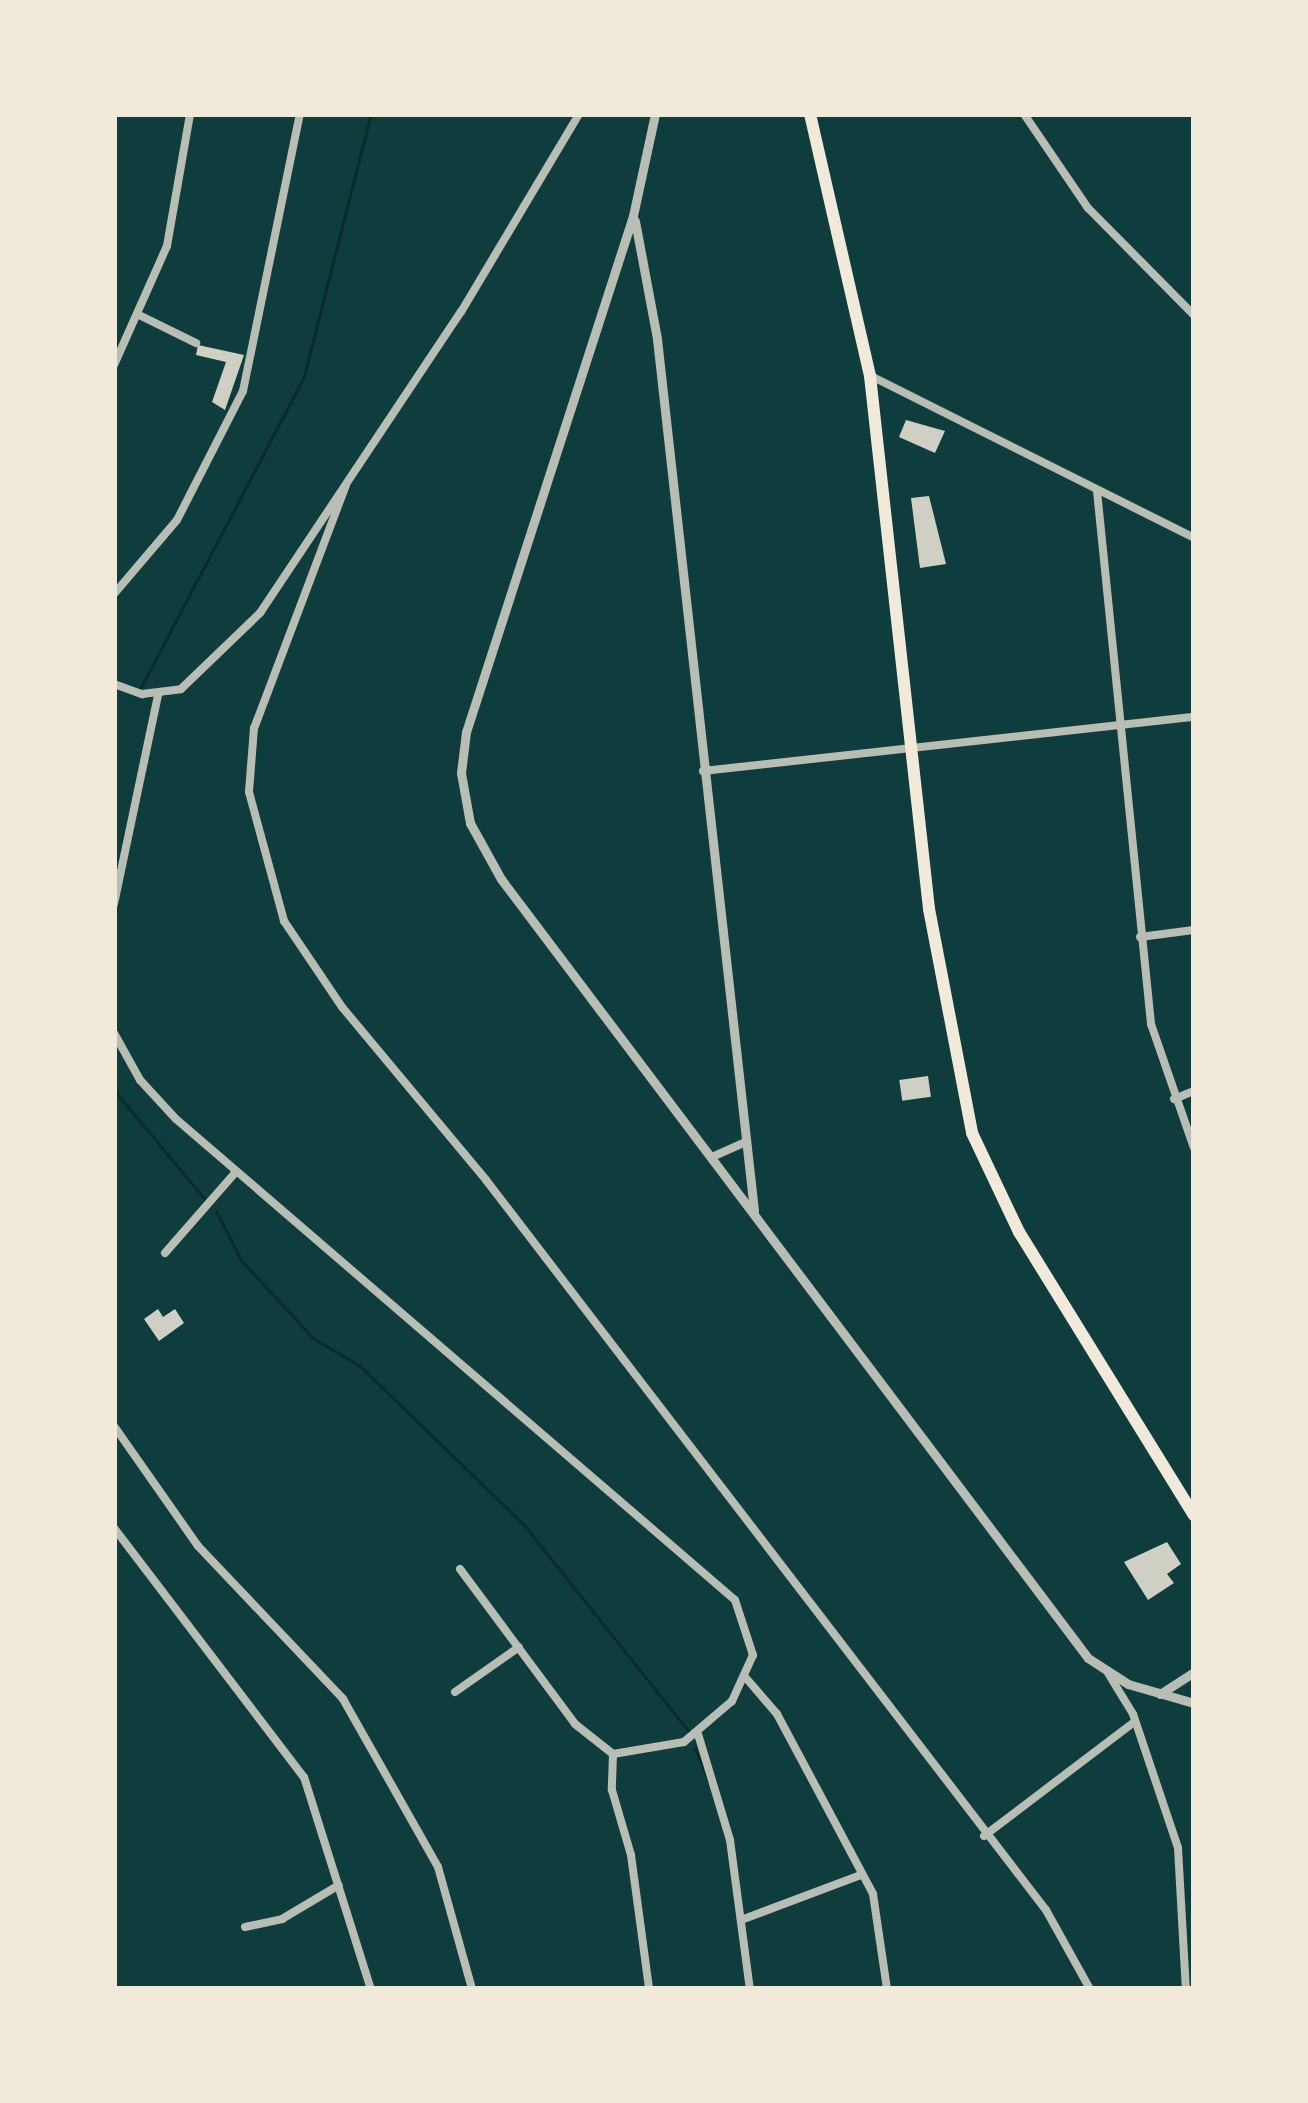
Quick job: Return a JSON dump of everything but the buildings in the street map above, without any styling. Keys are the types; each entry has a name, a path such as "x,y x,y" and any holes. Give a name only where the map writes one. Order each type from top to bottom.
{"main road":[{"path":"809,114 870,376 929,909 972,1132 1028,1247 1194,1515"}],"street":[{"path":"114,364 172,228 190,114"},
{"path":"114,593 177,520 243,391 300,114"},
{"path":"114,684 158,695 199,677 238,638 346,485 578,114"},
{"path":"656,114 634,216 466,732 461,773 481,851 1088,1658 1108,1673 1194,1703"},
{"path":"1024,114 1088,208 1194,316"},
{"path":"634,216 658,339 755,1215"},
{"path":"137,314 196,343"},
{"path":"870,376 1194,538"},
{"path":"346,485 254,728 249,792 284,921 341,1007 711,1469 984,1836 1046,1910 1090,1989"},
{"path":"1097,491 1151,1024 1194,1148"},
{"path":"114,904 158,695"},
{"path":"703,771 1194,717"},
{"path":"1141,937 1194,930"},
{"path":"114,1033 159,1102 236,1172 687,1553 747,1618 753,1655 746,1678 698,1734 661,1750 613,1754 575,1724 460,1569"},
{"path":"1174,1099 1194,1091"},
{"path":"712,1157 744,1143"},
{"path":"165,1253 236,1172"},
{"path":"114,1426 198,1546 344,1699 438,1867 472,1989"},
{"path":"114,1528 304,1777 371,1989"},
{"path":"455,1692 519,1647"},
{"path":"1160,1694 1194,1672"},
{"path":"1108,1673 1134,1718 1178,1848 1186,1989"},
{"path":"746,1678 777,1714 879,1910 887,1989"},
{"path":"984,1836 1134,1718 1146,1689"},
{"path":"698,1734 730,1840 750,1989"},
{"path":"613,1754 612,1790 631,1856 649,1989"},
{"path":"741,1920 861,1875"},
{"path":"245,1927 282,1919 339,1885"}],"waterway":[{"path":"141,687 304,376 371,114"},
{"path":"114,1090 206,1201"},
{"path":"216,1211 241,1260 313,1338 360,1366 524,1525 689,1732"},
{"path":"695,1748 708,1781"}]}
